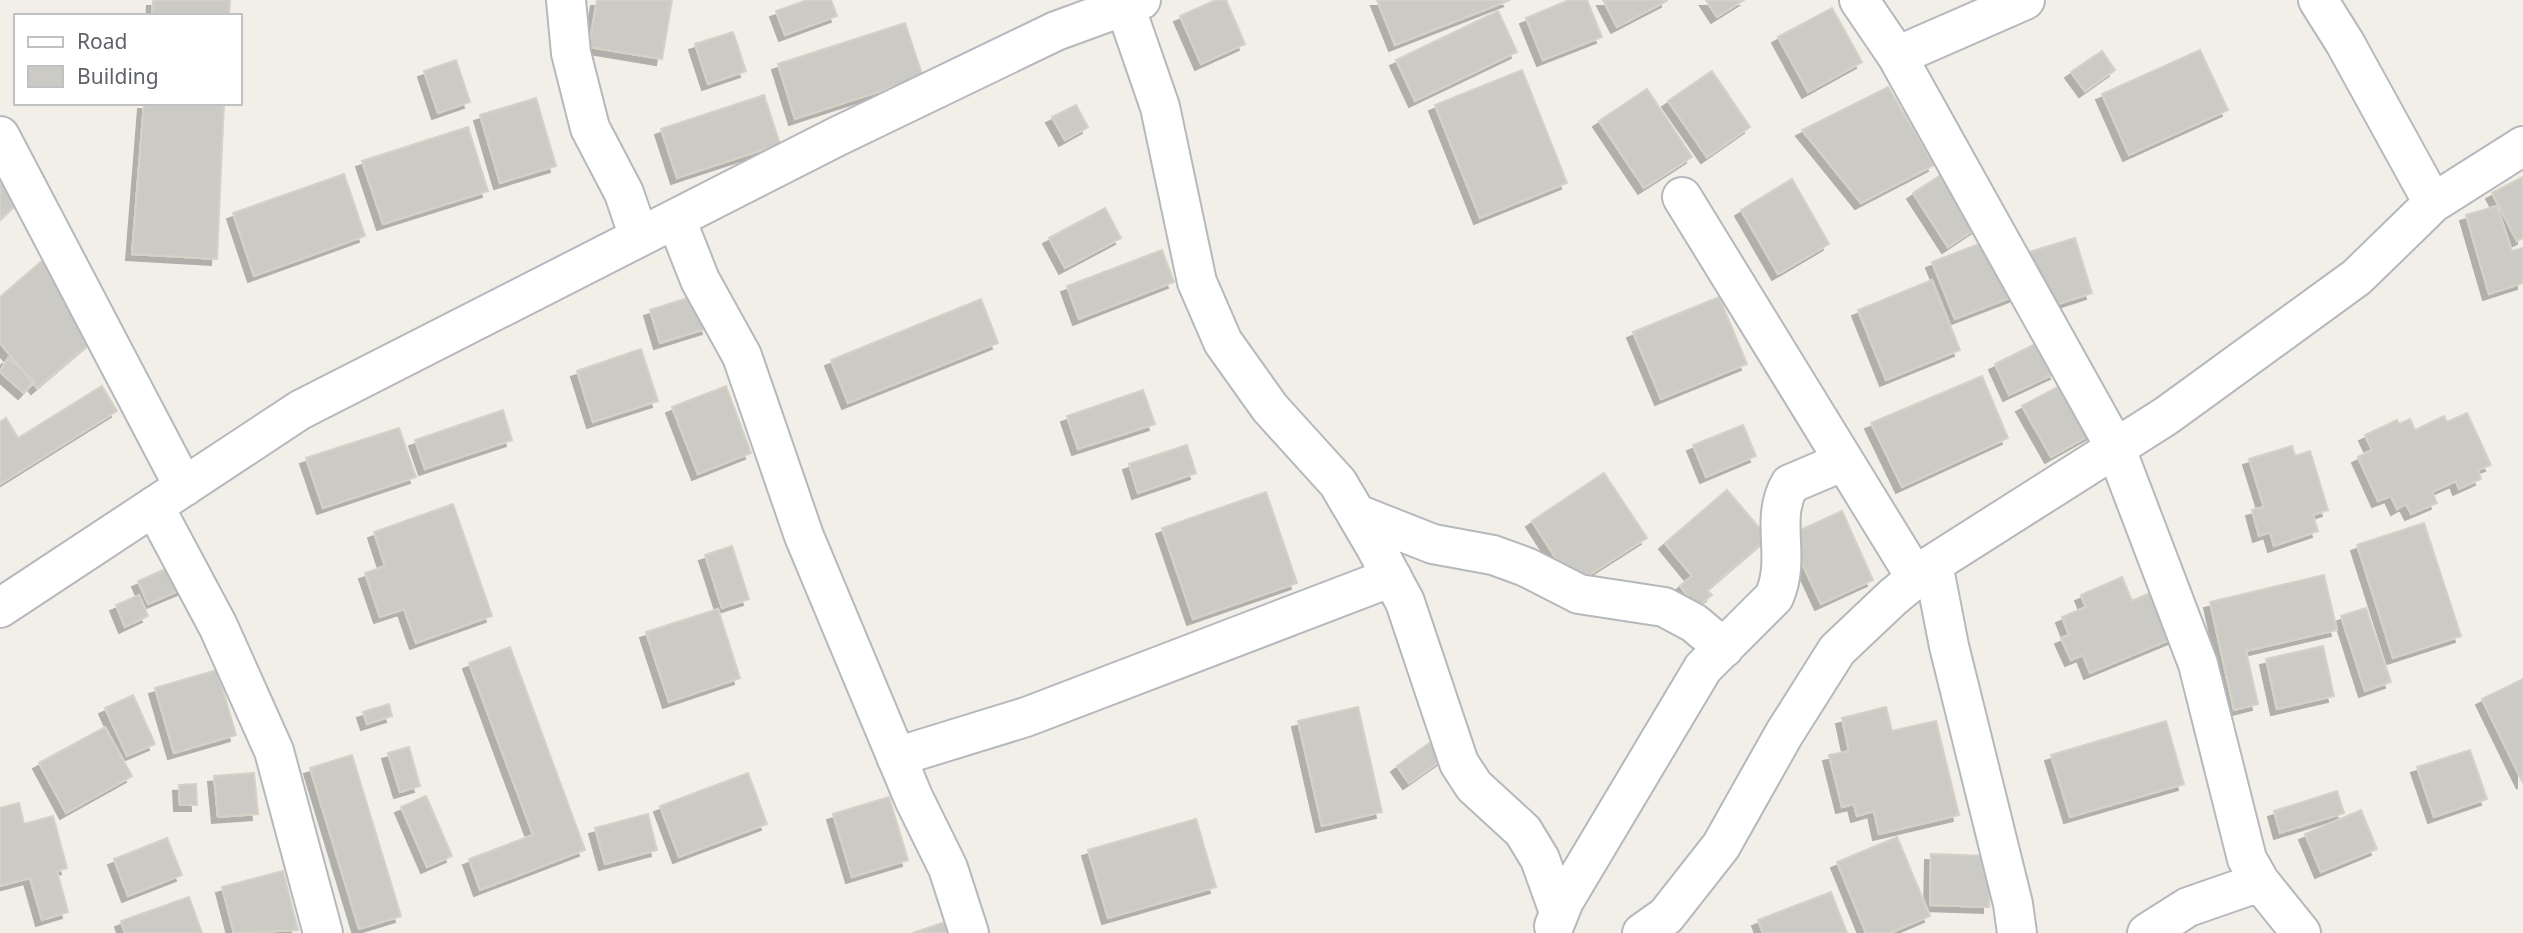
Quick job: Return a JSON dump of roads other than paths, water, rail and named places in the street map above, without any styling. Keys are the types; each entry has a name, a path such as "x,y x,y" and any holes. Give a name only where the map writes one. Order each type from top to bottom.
{"street":[{"path":"566,0 571,53 590,128 624,193 639,237"},
{"path":"1859,0 1897,56 2116,449 2183,618 2198,664 2247,859 2260,882 2301,933"},
{"path":"1897,56 2025,0"},
{"path":"2318,0 2433,203"},
{"path":"1,605 300,410 836,137 1068,13 1133,3 1160,107 1197,282 1223,342 1270,408 1338,482 1357,514 1405,602 1459,763 1474,786 1523,831 1540,859 1555,923"},
{"path":"0,136 169,497 218,626 274,751 323,933"},
{"path":"1642,933 1666,916 1721,846 1784,734 1837,650 1925,571 2116,449 2357,277 2433,203 2523,146"},
{"path":"1682,197 1745,296 1842,462 1925,571 1949,646 2013,904 2017,933"},
{"path":"676,219 700,280 742,356 804,536 896,757 948,868 969,933"},
{"path":"1555,923 1703,668 1774,597 1780,583 1784,558 1780,508 1790,484 1842,462"},
{"path":"1357,514 1433,544 1493,555 1526,567 1579,594 1664,607 1694,623 1724,648"},
{"path":"896,757 1026,717 1392,577"},
{"path":"2147,933 2188,907 2260,882"}]}
